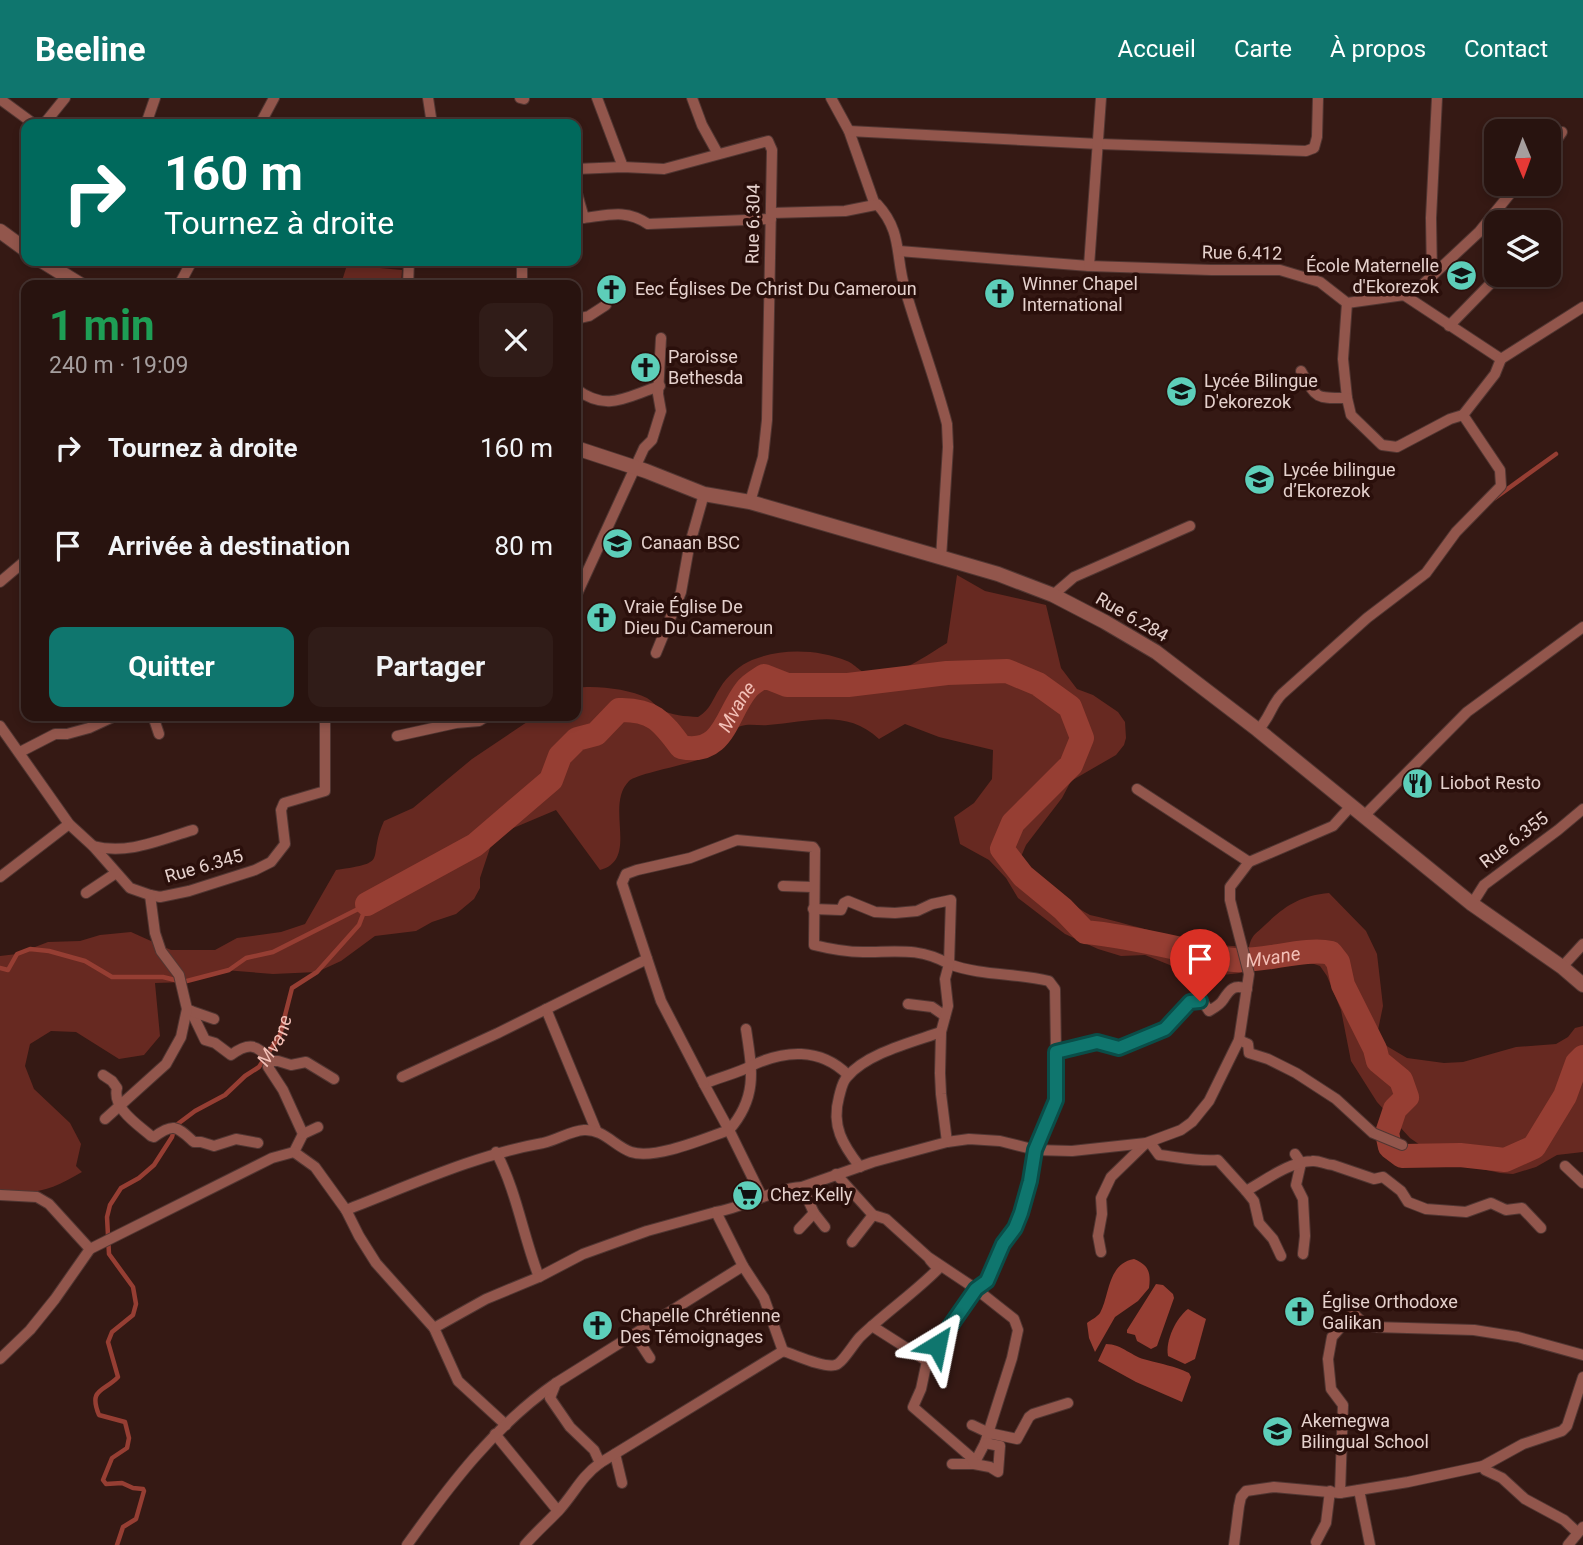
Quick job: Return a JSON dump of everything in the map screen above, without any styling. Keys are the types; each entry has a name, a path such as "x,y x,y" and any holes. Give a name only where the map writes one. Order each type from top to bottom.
{"street":[{"path":"48,119 65,98"},
{"path":"148,119 155,98"},
{"path":"263,119 274,98"},
{"path":"428,98 431,119"},
{"path":"597,98 623,167"},
{"path":"692,98 702,125 718,154"},
{"path":"831,98 849,131 875,205"},
{"path":"1089,266 1101,98"},
{"path":"849,131 1306,151 1314,148 1317,137 1318,98"},
{"path":"1432,275 1431,218 1437,98"},
{"path":"0,99 27,119"},
{"name":"Rue 6.304","path":"581,169 664,169 768,141 772,150 766,419 762,457 750,502"},
{"path":"1509,196 1491,219 1418,289 1404,295 1346,303 1343,359 1351,415 1382,445 1398,447 1450,419 1463,415 1495,374 1501,359 1583,307"},
{"path":"581,208 584,218 635,215 648,224 845,211 877,204 890,218 900,251 904,285 947,424 941,558"},
{"path":"0,231 21,246"},
{"name":"Rue 6.412","path":"900,251 1089,266 1280,270 1320,282 1346,303"},
{"path":"61,266 76,280"},
{"path":"1448,326 1486,287"},
{"path":"1404,295 1501,359"},
{"path":"581,318 606,305"},
{"path":"581,585 644,448 652,440 660,411 662,338"},
{"path":"1301,371 1319,398 1347,398"},
{"path":"581,393 608,403 618,402 660,386"},
{"path":"1258,730 1269,719 1282,694 1367,618 1426,573 1456,532 1501,486 1500,470 1463,415"},
{"name":"Rue 6.284","path":"581,450 704,494 750,502 998,574 1053,595 1156,652 1258,730 1472,904 1562,967 1583,985"},
{"path":"656,653 681,592 689,547 704,494"},
{"path":"1053,595 1074,576 1135,551 1156,538 1190,526"},
{"path":"0,582 21,564"},
{"path":"1364,816 1467,712 1583,627"},
{"path":"19,752 55,734 89,728 104,721"},
{"path":"155,721 159,734"},
{"name":"Rue 6.345","path":"2,733 19,752 69,824 93,846 130,888 160,897 189,891 255,870 279,855 286,839 281,810 284,803 325,791 326,721"},
{"path":"397,736 447,721"},
{"path":"1137,789 1249,862"},
{"path":"434,1328 486,1299 596,1250 647,1231 735,1208 762,1196 802,1187 924,1147 969,1139 1000,1142 1035,1150 1072,1151 1146,1143 1181,1130 1192,1122 1209,1101 1239,1040 1249,974 1230,900 1230,887 1249,862 1333,826 1350,807"},
{"name":"Rue 6.355","path":"1472,904 1483,885 1558,830 1583,808"},
{"path":"0,877 69,824"},
{"path":"93,846 110,850 132,848 193,830"},
{"path":"762,1196 661,1002 622,883 626,874 690,858 737,840 815,848 814,945 805,955"},
{"path":"86,893 116,873"},
{"path":"783,886 813,887"},
{"path":"150,895 155,933 162,951 179,975 189,1010 205,1040 215,1043 231,1055 242,1047 257,1047 271,1061 291,1065 306,1062 334,1079"},
{"path":"813,909 841,910 848,901 875,912 917,911 951,900 945,979 948,1006 941,1032 940,1094 947,1142"},
{"path":"1562,967 1583,944"},
{"path":"814,945 860,952 918,951 965,970 1030,976 1049,981 1055,989 1056,1100 1035,1150 1021,1213 1015,1228 1003,1244 987,1281 976,1289 927,1361 921,1389 913,1407 972,1458 974,1464"},
{"path":"402,1077 647,959"},
{"path":"1056,1052 1097,1042 1119,1048 1165,1029 1190,1002 1203,1002 1209,1012 1222,1002 1229,989 1247,989"},
{"path":"932,1007 946,994"},
{"path":"908,1004 932,1007 945,1016"},
{"path":"546,1009 596,1130"},
{"path":"189,1010 214,1019"},
{"path":"106,1119 166,1064 181,1037 189,1010"},
{"path":"346,1210 496,1153 523,1145 545,1143 581,1130 596,1130 632,1153 676,1149 729,1130 738,1119 750,1093 751,1066 746,1029"},
{"path":"860,1167 848,1151 836,1126 842,1084 848,1075 891,1050 941,1032"},
{"path":"1239,1040 1248,1044 1249,1054 1268,1059 1297,1073 1343,1104 1373,1133 1402,1145"},
{"path":"704,1084 790,1053 825,1058 848,1075"},
{"path":"271,1061 268,1067 283,1090 303,1134"},
{"path":"103,1074 117,1088 115,1096 120,1106 153,1137 165,1128 172,1127 179,1129 194,1142 214,1146 236,1139 258,1143"},
{"path":"0,1359 38,1319 90,1248 272,1158 294,1152 303,1134 318,1127"},
{"path":"1146,1143 1151,1144 1159,1155 1163,1156 1218,1160 1254,1201 1259,1223 1273,1238 1281,1256"},
{"path":"1101,1252 1098,1236 1102,1214 1101,1198 1111,1177 1146,1143"},
{"path":"294,1152 315,1167 346,1210 376,1263 434,1328 458,1381 506,1424"},
{"path":"496,1153 513,1190 539,1277"},
{"path":"1246,1191 1298,1158 1320,1161 1328,1166 1333,1165 1374,1178 1382,1177 1401,1191 1408,1202 1426,1209 1466,1212 1491,1203 1506,1210 1522,1208 1541,1228"},
{"path":"1298,1158 1296,1185 1303,1199 1303,1254"},
{"path":"1565,1166 1583,1182"},
{"path":"836,1174 873,1215 886,1219 928,1257 976,1289 1014,1319 1018,1329 1012,1358 987,1438 974,1464"},
{"path":"802,1187 814,1213 825,1227"},
{"path":"0,1195 37,1196 49,1204 90,1248"},
{"path":"716,1212 743,1266 764,1298 783,1351"},
{"path":"799,1229 814,1213"},
{"path":"852,1242 873,1215"},
{"path":"525,1545 558,1511 579,1480 600,1462 783,1351 826,1365 841,1363 851,1346 937,1269 928,1257"},
{"path":"407,1545 435,1506 495,1434 533,1399 743,1266"},
{"path":"1316,1542 1326,1522 1335,1492 1343,1405 1331,1389 1329,1345 1332,1337 1353,1313 1362,1322 1374,1327 1474,1330 1518,1337 1583,1355"},
{"path":"872,1326 927,1361"},
{"path":"635,1335 650,1357"},
{"path":"1234,1545 1239,1506 1246,1491 1274,1487 1335,1492 1359,1490 1483,1466 1523,1444 1562,1431 1567,1426 1583,1377"},
{"path":"556,1383 550,1398 570,1427 594,1450 600,1462"},
{"path":"987,1438 1017,1439 1032,1414 1068,1403"},
{"path":"952,1464 974,1464 998,1472 1000,1446 972,1425"},
{"path":"495,1434 558,1511"},
{"path":"615,1454 622,1483"},
{"path":"1483,1466 1502,1478 1525,1499 1580,1530 1568,1545"},
{"path":"1359,1490 1370,1545"}],"shaded area":[{"path":"347,266 402,270 401,280 342,280"},
{"path":"957,575 985,591 1046,605 1061,668 1077,689 1093,695 1118,712 1125,722 1126,738 1116,755 1071,781 1062,798 1026,845 1020,859 1026,867 1090,915 1189,940 1229,946 1249,947 1255,934 1287,907 1310,896 1329,893 1366,931 1377,954 1383,1006 1378,1030 1380,1042 1407,1058 1444,1063 1463,1062 1516,1047 1556,1044 1568,1037 1575,1028 1583,1026 1583,1152 1557,1155 1536,1167 1513,1174 1464,1165 1430,1152 1410,1138 1377,1102 1351,1061 1341,1010 1320,966 1299,959 1240,973 1204,977 1145,955 1121,956 1098,949 1065,934 1018,898 1006,878 989,860 960,844 954,817 974,803 992,779 993,750 939,737 905,724 879,739 854,723 826,719 741,726 705,757 629,781 622,792 620,804 618,855 612,864 600,870 556,810 494,836 480,878 480,888 474,899 456,914 416,931 375,936 341,961 317,972 273,974 224,970 186,982 155,983 160,1036 144,1055 119,1059 76,1032 51,1031 30,1044 25,1066 34,1089 70,1123 81,1144 76,1166 82,1172 62,1183 34,1192 0,1189 0,956 17,954 48,942 80,941 100,935 131,932 171,950 215,950 237,938 281,932 305,924 336,870 371,862 384,821 413,808 472,759 529,721 581,721 581,687 602,687 631,692 647,698 669,713 698,717 709,707 730,675 747,662 763,656 787,652 824,654 847,661 862,672 874,675 893,672 912,664 947,643"},
{"path":"1134,1259 1148,1270 1149,1288 1138,1301 1115,1317 1095,1352 1087,1323 1100,1313 1119,1267"},
{"path":"1156,1284 1163,1285 1174,1298 1157,1346 1151,1349 1137,1341 1135,1335 1127,1333 1127,1330"},
{"path":"1188,1309 1206,1319 1195,1359 1185,1364 1168,1356 1168,1344 1172,1330"},
{"path":"1106,1344 1189,1373 1191,1377 1182,1402 1136,1382 1098,1361"}],"waterway":[{"path":"1495,498 1556,454"},
{"name":"Mvane","path":"367,904 475,845 551,780 560,756 577,739 596,734 619,710 648,714 662,724 681,747 695,748 715,740 746,690 764,676 787,685 848,685 947,673 1007,671 1038,684 1070,707 1082,738 1071,765 1013,823 1002,849 1023,876 1063,909 1085,932 1234,960 1309,952 1331,953 1338,962 1343,985 1375,1049 1378,1061 1401,1080 1407,1097 1395,1109 1387,1133 1390,1147 1402,1156 1460,1155 1505,1160 1534,1147 1565,1096 1577,1063 1583,1057"},
{"name":"Mvane","path":"117,1545 123,1527 136,1519 144,1491 122,1483 106,1484 103,1480 112,1458 127,1448 129,1438 125,1422 99,1415 95,1400 96,1395 118,1377 108,1342 112,1332 133,1315 136,1304 133,1287 109,1254 107,1217 110,1205 121,1188 154,1165 172,1137 175,1126 195,1111 225,1095 259,1067 280,1035 292,988 317,972 359,925 367,904"},
{"path":"0,968 8,970 17,954 30,949 85,961 112,977 163,977 183,982 229,970 246,958 273,952 366,905"}],"place":[{"name":"École Maternelle d'Ekorezok","path":"1462,276"},
{"name":"Eec Églises De Christ Du Cameroun","path":"612,289"},
{"name":"Winner Chapel International","path":"999,294"},
{"name":"Paroisse Bethesda","path":"645,367"},
{"name":"Lycée Bilingue D'ekorezok","path":"1181,391"},
{"name":"Lycée bilingue d’Ekorezok","path":"1260,480"},
{"name":"Canaan BSC","path":"618,543"},
{"name":"Vraie Église De Dieu Du Cameroun","path":"601,617"},
{"name":"Liobot Resto","path":"1417,783"},
{"name":"Chez Kelly","path":"747,1195"},
{"name":"Église Orthodoxe Galikan","path":"1299,1312"},
{"name":"Chapelle Chrétienne Des Témoignages","path":"597,1326"},
{"name":"Akemegwa Bilingual School","path":"1278,1431"}],"route":[{"path":"937,1345 976,1289 987,1281 1003,1244 1015,1228 1030,1181 1035,1150 1056,1100 1056,1052 1097,1042 1119,1048 1165,1029 1190,1002 1200,1001"}]}
